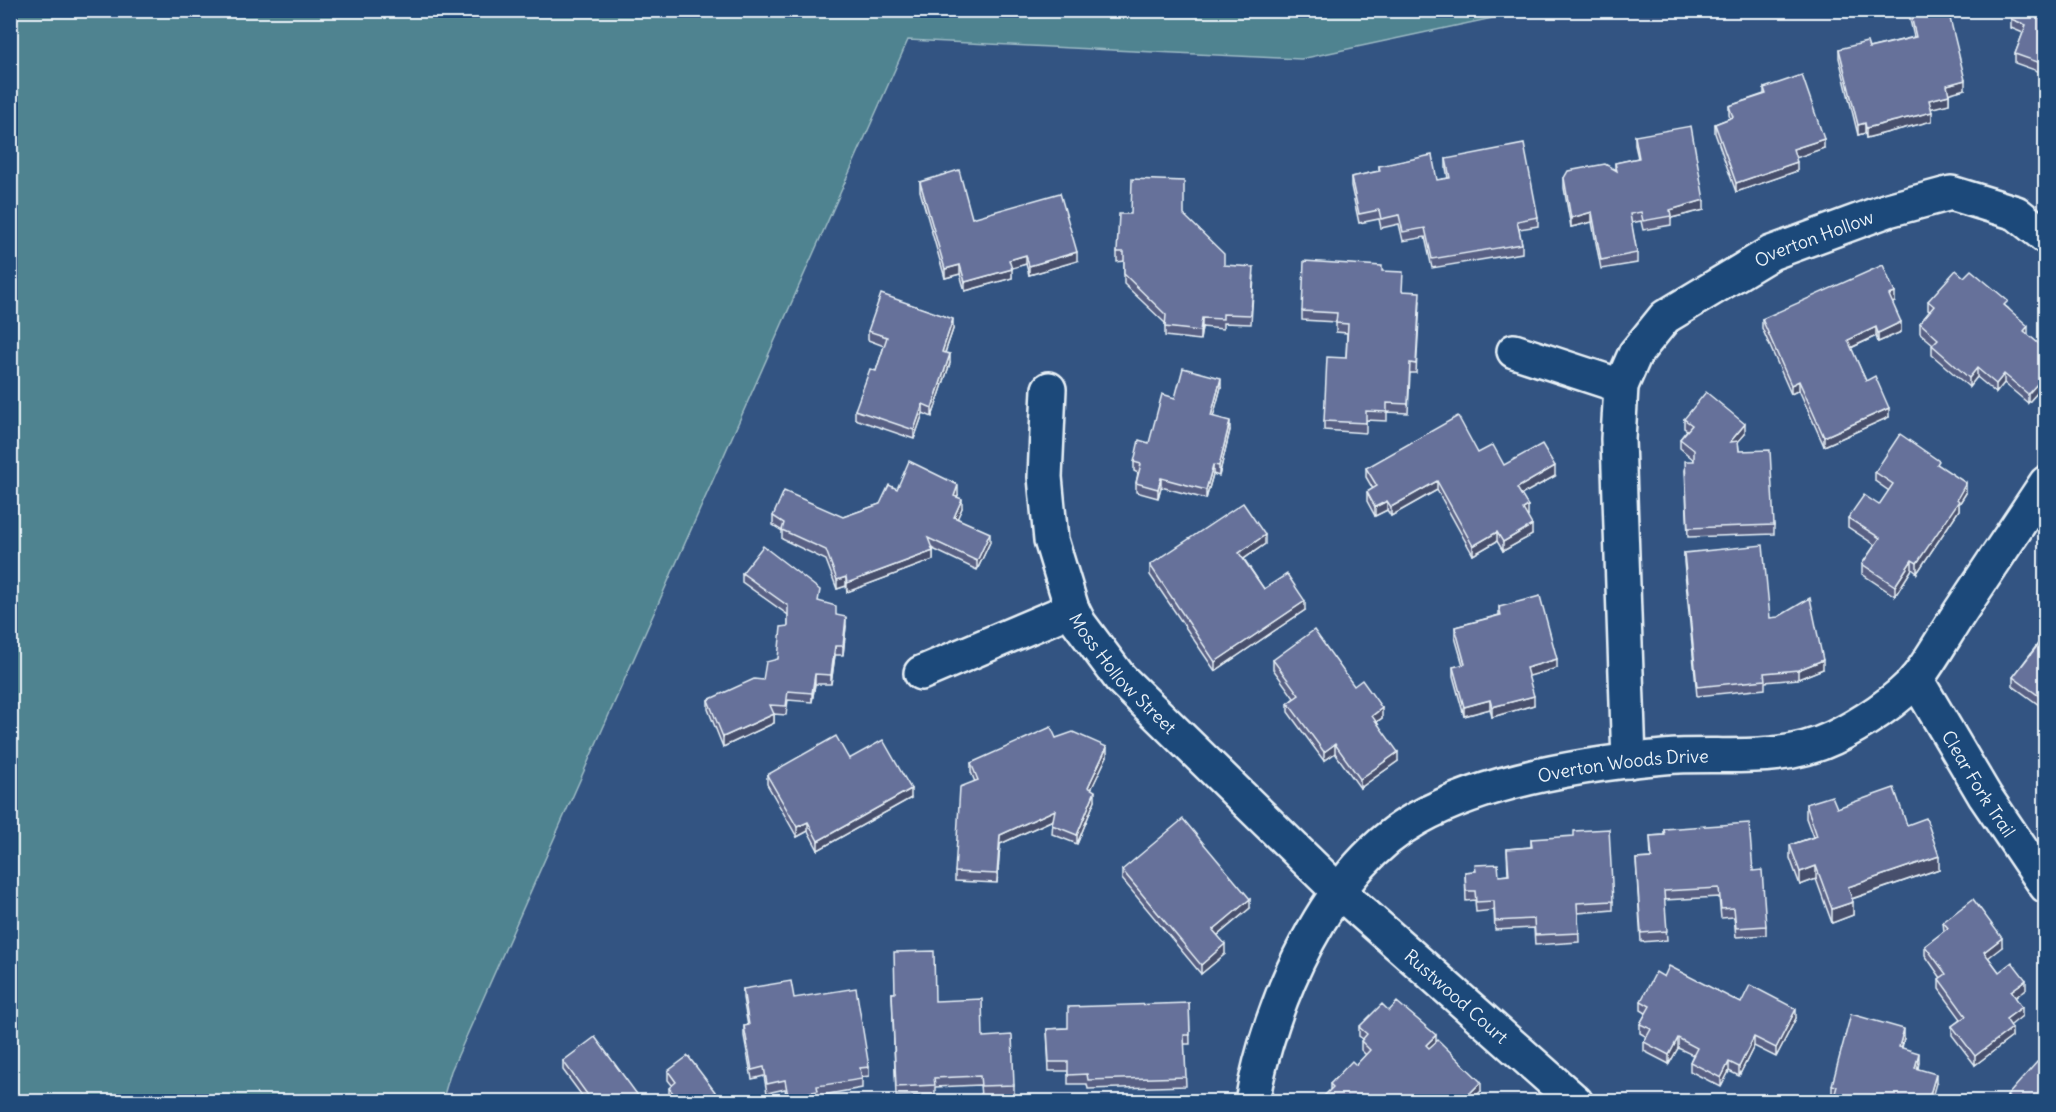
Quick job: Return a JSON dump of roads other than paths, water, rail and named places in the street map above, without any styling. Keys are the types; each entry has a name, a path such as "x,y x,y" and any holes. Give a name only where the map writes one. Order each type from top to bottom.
{"street":[{"name":"Overton Hollow","path":"1629,761 1618,439 1621,386 1635,354 1665,317 1771,253 1888,210 1951,193 2016,213 2046,237"},
{"path":"1514,351 1621,386"},
{"name":"Moss Hollow Street","path":"1048,389 1046,477 1051,540 1072,609 1120,678 1337,890"},
{"name":"Overton Woods Drive","path":"1252,1101 1257,1072 1274,1014 1337,890 1385,842 1417,818 1469,795 1539,777 1629,761 1667,757 1775,756 1831,739 1875,714 1917,679 2046,483"},
{"path":"921,674 1072,609"},
{"name":"Clear Fork Trail","path":"1917,679 1985,796 2046,886"},
{"name":"Rustwood Court","path":"1337,890 1576,1101"}]}
